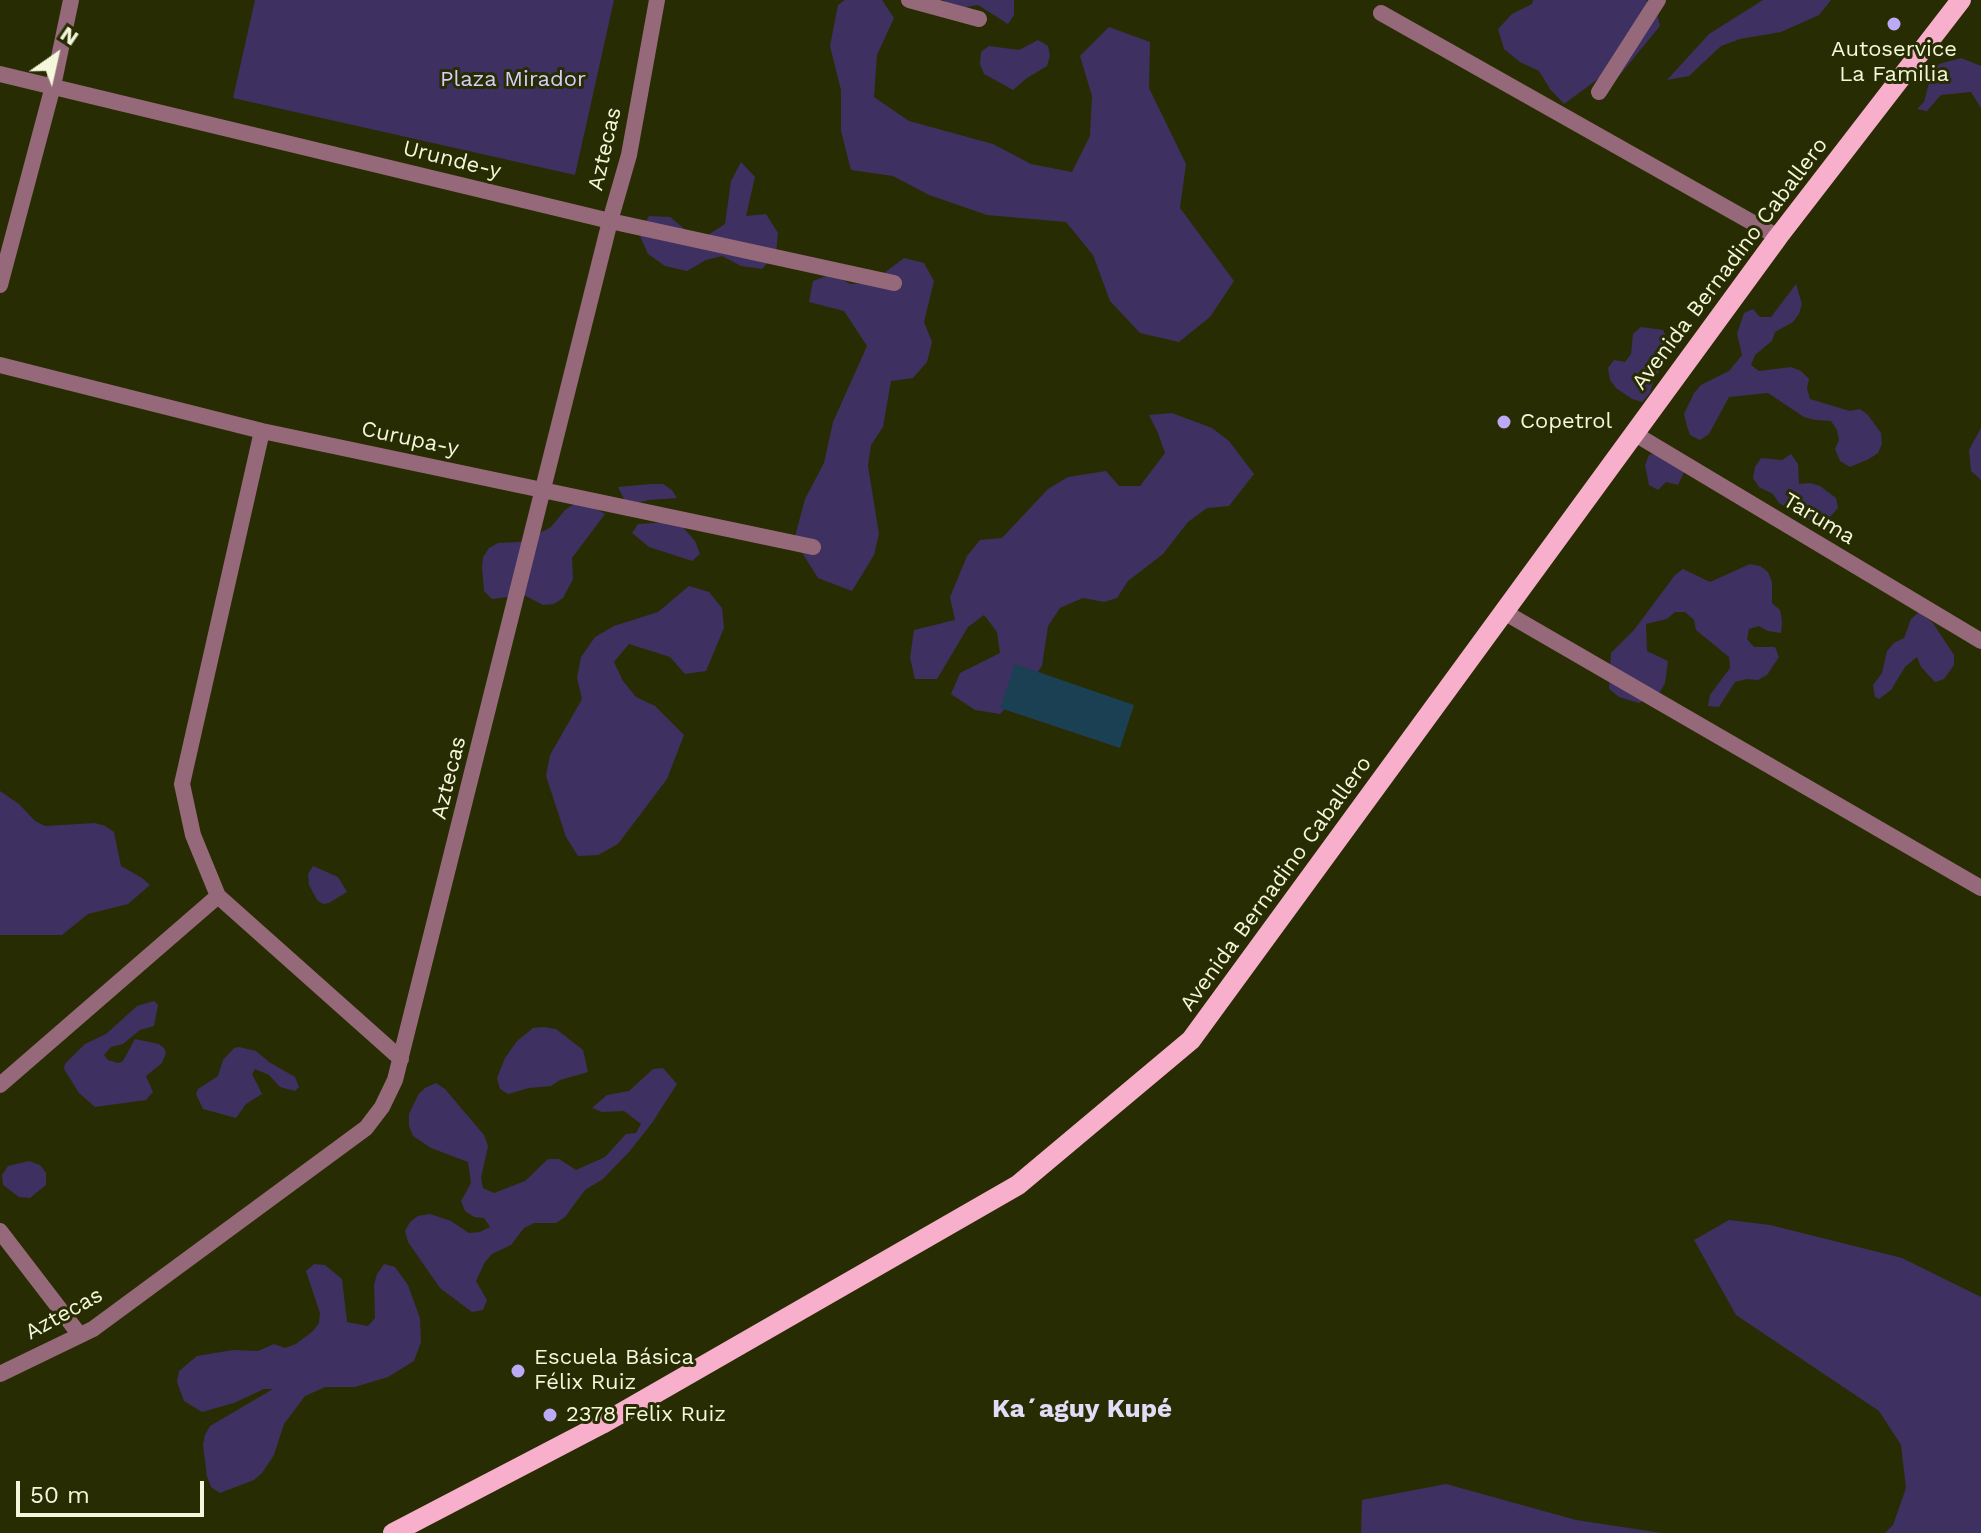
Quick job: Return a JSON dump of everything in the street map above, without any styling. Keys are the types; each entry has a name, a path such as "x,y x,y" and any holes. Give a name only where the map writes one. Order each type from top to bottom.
{"main road":[{"name":"Avenida Bernadino Caballero","path":"393,1533 602,1424 1018,1185 1191,1040 1778,237 1961,0"}],"street":[{"path":"0,285 53,86 71,0"},
{"name":"Aztecas","path":"0,1374 93,1329 366,1128 382,1107 395,1080 629,155 657,0"},
{"path":"909,0 979,19"},
{"path":"1599,92 1658,0"},
{"path":"1381,13 1778,237"},
{"name":"Urunde-y","path":"0,74 610,221 894,283"},
{"name":"Curupa-y","path":"0,365 262,431 813,547"},
{"path":"262,431 182,784 193,835 218,896 401,1059"},
{"name":"Taruma","path":"1635,434 1981,641"},
{"path":"1504,612 1981,888"},
{"path":"0,1085 218,896"},
{"path":"0,1231 79,1334"}],"green space":[{"name":"Plaza Mirador","path":"255,0 614,0 575,175 233,98"},
{"path":"845,0 882,0 894,18 877,55 874,97 909,121 993,144 1031,164 1072,172 1090,136 1092,96 1080,56 1109,27 1150,42 1149,88 1186,164 1180,208 1234,281 1210,317 1179,342 1140,333 1110,301 1093,255 1066,222 987,215 929,195 893,176 851,170 841,131 841,90 830,46 838,5"},
{"path":"943,0 1014,0 1014,15 1008,24 978,5 954,9"},
{"path":"1533,0 1646,0 1655,6 1660,26 1619,76 1598,79 1564,104 1539,71 1520,62 1504,49 1498,29 1512,14 1532,4"},
{"path":"1763,0 1831,0 1819,15 1781,32 1740,39 1721,46 1689,76 1667,80 1709,34"},
{"path":"1038,40 1048,46 1050,56 1047,66 1013,90 984,74 980,64 981,52 989,46 1019,50"},
{"path":"1961,58 1981,66 1981,108 1971,92 1941,95 1927,111 1917,109 1924,102 1932,72 1939,64"},
{"path":"741,162 755,177 746,216 766,214 778,233 776,253 762,269 741,266 722,256 706,260 687,271 665,266 648,254 639,234 649,216 670,217 687,231 708,235 725,224 731,181"},
{"path":"904,258 924,263 934,281 924,322 932,342 927,362 913,378 891,381 883,427 871,445 868,466 879,534 874,555 852,591 818,578 794,540 805,499 824,463 833,422 867,346 844,311 809,302 813,281 832,274 850,284 871,283"},
{"path":"1796,284 1802,304 1799,314 1793,322 1775,332 1772,341 1755,355 1751,365 1759,371 1791,367 1801,371 1809,379 1807,388 1810,399 1850,411 1860,409 1868,415 1881,433 1882,444 1878,453 1850,467 1840,461 1835,449 1839,440 1831,421 1804,417 1768,393 1729,397 1709,434 1700,440 1690,435 1687,426 1684,414 1694,393 1701,385 1729,371 1742,355 1737,334 1744,313 1753,309 1760,317 1771,317"},
{"path":"1641,327 1663,330 1669,353 1650,393 1642,402 1616,388 1610,380 1608,368 1614,360 1625,362 1631,354 1633,334"},
{"path":"1172,413 1212,428 1229,441 1254,474 1229,506 1207,508 1188,522 1163,554 1128,581 1117,598 1104,602 1083,598 1060,608 1048,626 1042,666 1000,714 975,710 951,694 960,673 1000,653 997,632 984,615 968,627 937,679 915,679 910,658 914,630 955,620 950,597 967,556 980,540 1002,538 1048,489 1068,477 1106,471 1119,486 1140,486 1165,453 1149,415"},
{"path":"1981,428 1981,480 1971,471 1969,450"},
{"path":"1660,452 1687,466 1678,485 1666,482 1658,490 1649,485 1645,465 1649,455"},
{"path":"1791,454 1798,464 1799,484 1820,486 1836,498 1838,508 1831,516 1821,521 1809,520 1779,503 1753,478 1761,458 1782,460"},
{"path":"663,484 677,498 627,505 618,487"},
{"path":"574,504 595,508 605,514 572,558 573,579 563,598 554,604 543,605 524,595 492,599 484,591 482,567 483,557 489,548 498,543 529,539 551,527"},
{"path":"671,522 681,525 695,541 700,554 692,561 649,547 632,533 638,524"},
{"path":"1750,564 1768,572 1772,582 1772,603 1780,610 1782,621 1781,633 1759,626 1749,629 1747,639 1754,647 1775,647 1779,657 1767,675 1758,680 1735,682 1719,707 1708,706 1710,695 1730,668 1729,657 1696,630 1694,620 1685,612 1675,612 1667,619 1646,624 1647,651 1668,661 1665,683 1660,692 1639,703 1619,697 1609,689 1611,653 1634,630 1675,575 1683,569 1710,582"},
{"path":"689,586 709,592 722,608 724,628 706,671 685,674 670,657 629,644 614,662 623,681 636,697 655,706 684,735 667,779 618,844 598,855 578,856 566,837 546,776 550,755 582,699 577,678 581,657 595,637 614,626 658,612"},
{"path":"1919,612 1933,623 1954,655 1954,665 1944,679 1935,682 1921,667 1917,657 1905,667 1891,690 1879,699 1875,697 1873,685 1882,673 1887,651 1904,638 1911,619"},
{"path":"0,791 45,826 95,823 105,826 114,832 121,866 150,885 128,904 88,914 62,935 0,935"},
{"path":"313,866 338,877 347,892 329,903 323,904 317,900 309,885 308,874"},
{"path":"154,1001 158,1005 154,1026 140,1030 123,1044 111,1047 104,1055 118,1063 123,1061 135,1039 159,1044 166,1053 162,1063 146,1076 153,1092 146,1100 95,1107 79,1093 64,1069 65,1064 85,1044 106,1034 137,1006"},
{"path":"533,1028 556,1029 583,1050 588,1072 560,1080 551,1086 508,1094 500,1089 497,1078 505,1058 517,1041"},
{"path":"239,1047 256,1051 295,1077 299,1087 295,1091 280,1087 269,1075 255,1069 252,1074 262,1094 246,1104 236,1118 203,1109 196,1094 198,1089 218,1076 223,1060"},
{"path":"663,1068 677,1084 629,1152 603,1179 585,1190 565,1217 556,1223 534,1223 524,1228 511,1245 492,1254 485,1262 476,1281 487,1300 483,1310 472,1312 440,1288 408,1242 405,1231 410,1222 418,1216 430,1214 451,1221 469,1233 490,1227 484,1218 474,1217 465,1211 461,1201 471,1183 468,1162 431,1148 413,1136 409,1114 425,1088 436,1083 445,1089 484,1135 488,1146 481,1178 483,1188 494,1193 525,1181 548,1159 559,1159 576,1170 605,1157 626,1134 636,1133 641,1124 624,1111 602,1112 592,1108 607,1095 629,1091 653,1069"},
{"path":"29,1161 40,1165 46,1173 46,1185 30,1198 19,1197 3,1185 2,1175 8,1166"},
{"path":"1729,1220 1770,1225 1902,1258 1981,1297 1981,1533 1885,1533 1893,1525 1906,1488 1901,1445 1879,1411 1736,1315 1694,1240"},
{"path":"314,1264 325,1265 342,1279 347,1322 368,1326 375,1318 374,1285 377,1274 384,1264 395,1267 408,1285 420,1318 421,1342 414,1361 388,1377 355,1387 325,1387 305,1396 284,1424 274,1455 262,1473 254,1480 220,1493 211,1487 207,1477 203,1445 205,1435 210,1426 273,1389 264,1389 234,1403 202,1412 184,1401 177,1382 179,1371 197,1356 233,1350 258,1351 274,1344 285,1348 313,1331 319,1323 320,1313 306,1271"},
{"path":"1446,1484 1576,1520 1662,1533 1361,1533 1362,1500"}],"water":[{"path":"1015,664 1134,705 1120,748 1000,708"}],"place":[{"name":"Autoservice La Familia","path":"1894,24"},
{"name":"Copetrol","path":"1504,422"},
{"name":"Escuela Básica Félix Ruiz","path":"518,1371"},
{"name":"2378 Felix Ruiz","path":"550,1415"}],"district":[{"name":"Ka´aguy Kupé","path":"1082,1409"}]}
